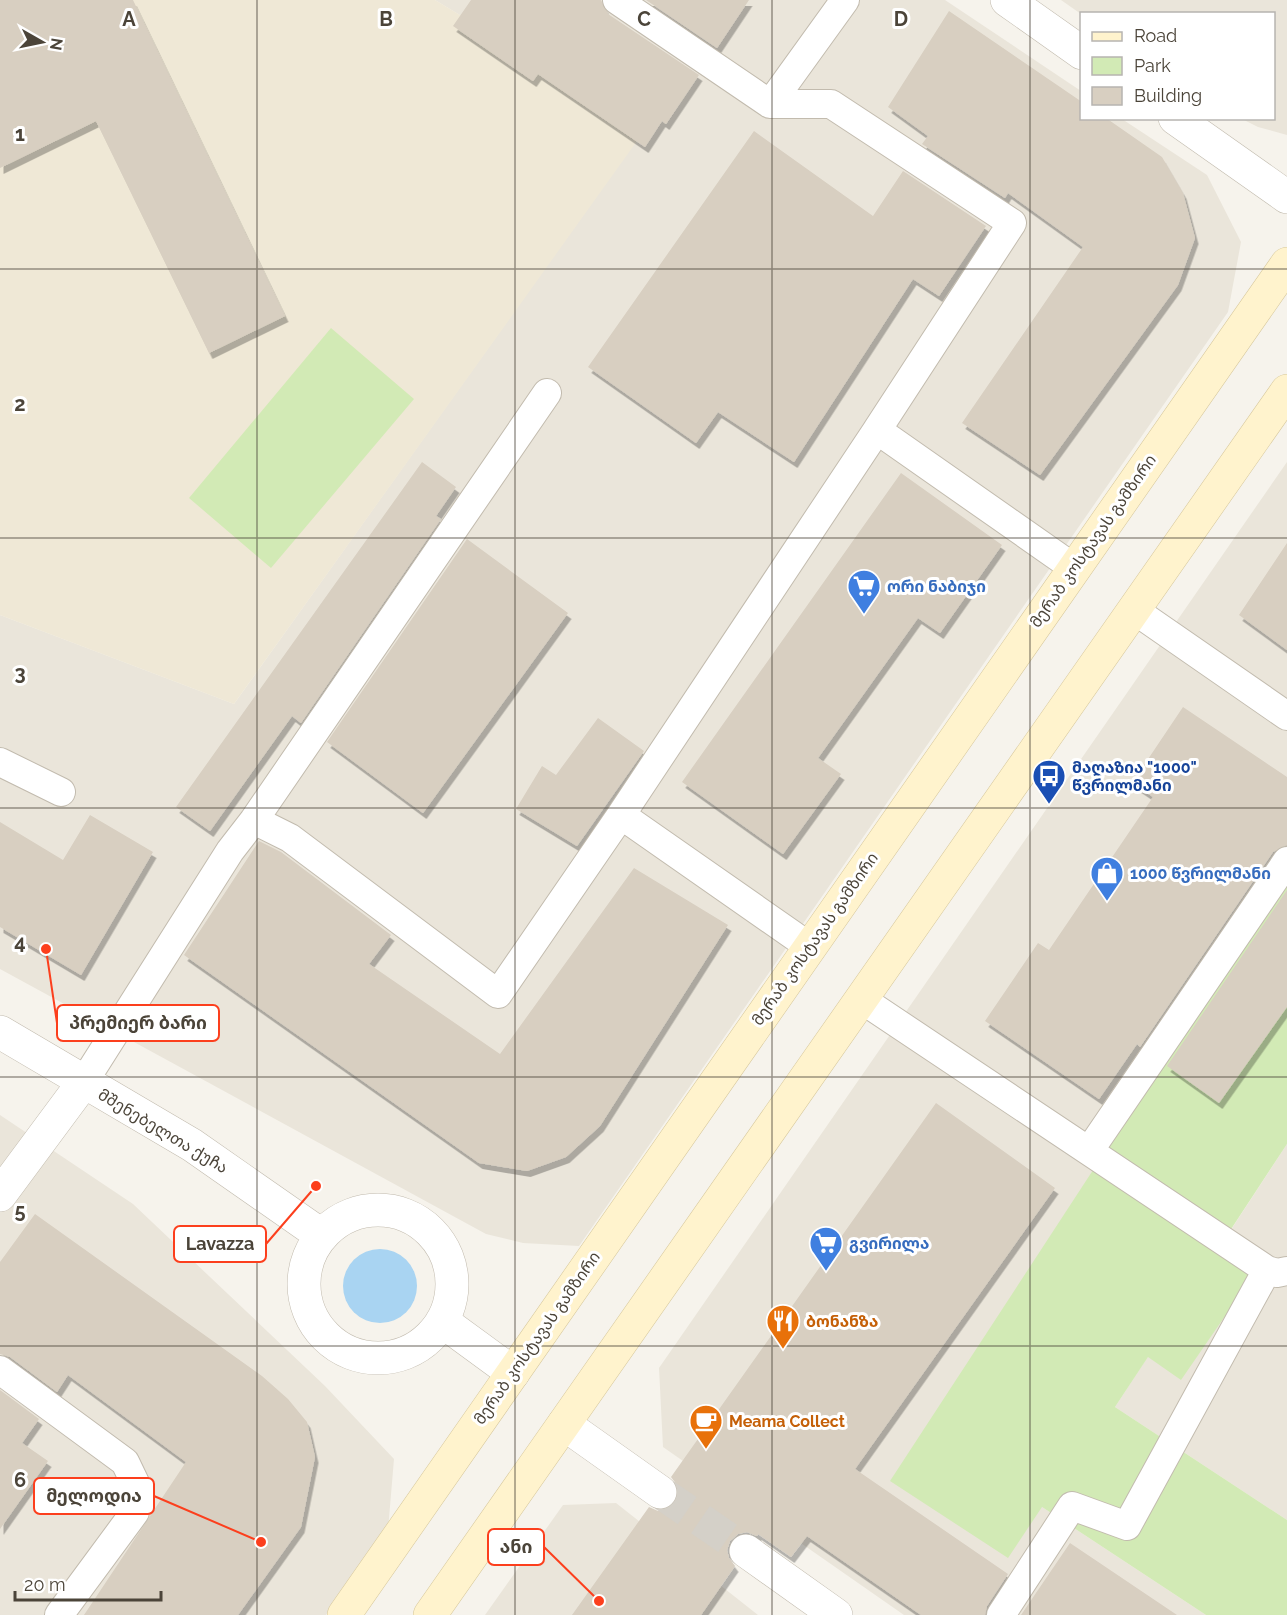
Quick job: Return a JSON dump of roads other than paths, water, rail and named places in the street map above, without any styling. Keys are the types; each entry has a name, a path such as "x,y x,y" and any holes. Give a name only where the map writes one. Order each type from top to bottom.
{"street":[{"path":"1007,0 1080,51"},
{"path":"1178,120 1287,197"},
{"name":"მერაბ კოსტავას გამზირი","path":"344,1615 1287,264"},
{"path":"430,1615 1287,391"},
{"name":"მშენებელთა ქუჩა","path":"0,1032 83,1083 192,1145 321,1235"},
{"path":"0,1195 83,1083"},
{"path":"387,1209 410,1216 429,1230 444,1250 451,1273 451,1290 442,1321 427,1340 406,1353 382,1358 357,1356 335,1345 317,1328 307,1305 303,1281 308,1257 321,1235 339,1220 362,1210 387,1209"},
{"path":"442,1321 513,1373"},
{"path":"564,1424 660,1492"},
{"path":"746,1551 837,1615"}],"lane":[{"path":"254,820 290,838 498,994 621,815 1012,223 831,104 770,104 617,0"},
{"path":"770,104 845,0"},
{"path":"83,1083 230,851 254,820 546,393"},
{"path":"877,430 1074,568"},
{"path":"1134,610 1287,716"},
{"path":"0,762 62,792"},
{"path":"621,815 810,947"},
{"path":"1089,1152 1287,861"},
{"path":"861,999 1089,1152 1277,1271 1127,1526 1072,1506 1001,1615"},
{"path":"0,1370 125,1462 137,1487 135,1512 59,1615"}],"water":[{"path":"373,1249 387,1249 401,1255 411,1265 417,1279 417,1293 411,1307 401,1317 387,1323 373,1323 359,1317 349,1307 343,1293 343,1279 349,1265 359,1255"}],"tunnel":[{"path":"660,1492 746,1551"}],"place":[{"name":"ორი ნაბიჯი","path":"864,615"},
{"name":"მაღაზია \"1000\" წვრილმანი","path":"1049,805"},
{"name":"1000 წვრილმანი","path":"1107,902"},
{"name":"პრემიერ ბარი","path":"46,949"},
{"name":"Lavazza","path":"316,1186"},
{"name":"გვირილა","path":"826,1272"},
{"name":"ბონანზა","path":"783,1350"},
{"name":"Meama Collect","path":"706,1450"},
{"name":"მელოდია","path":"261,1542"},
{"name":"ანი","path":"599,1601"}]}
